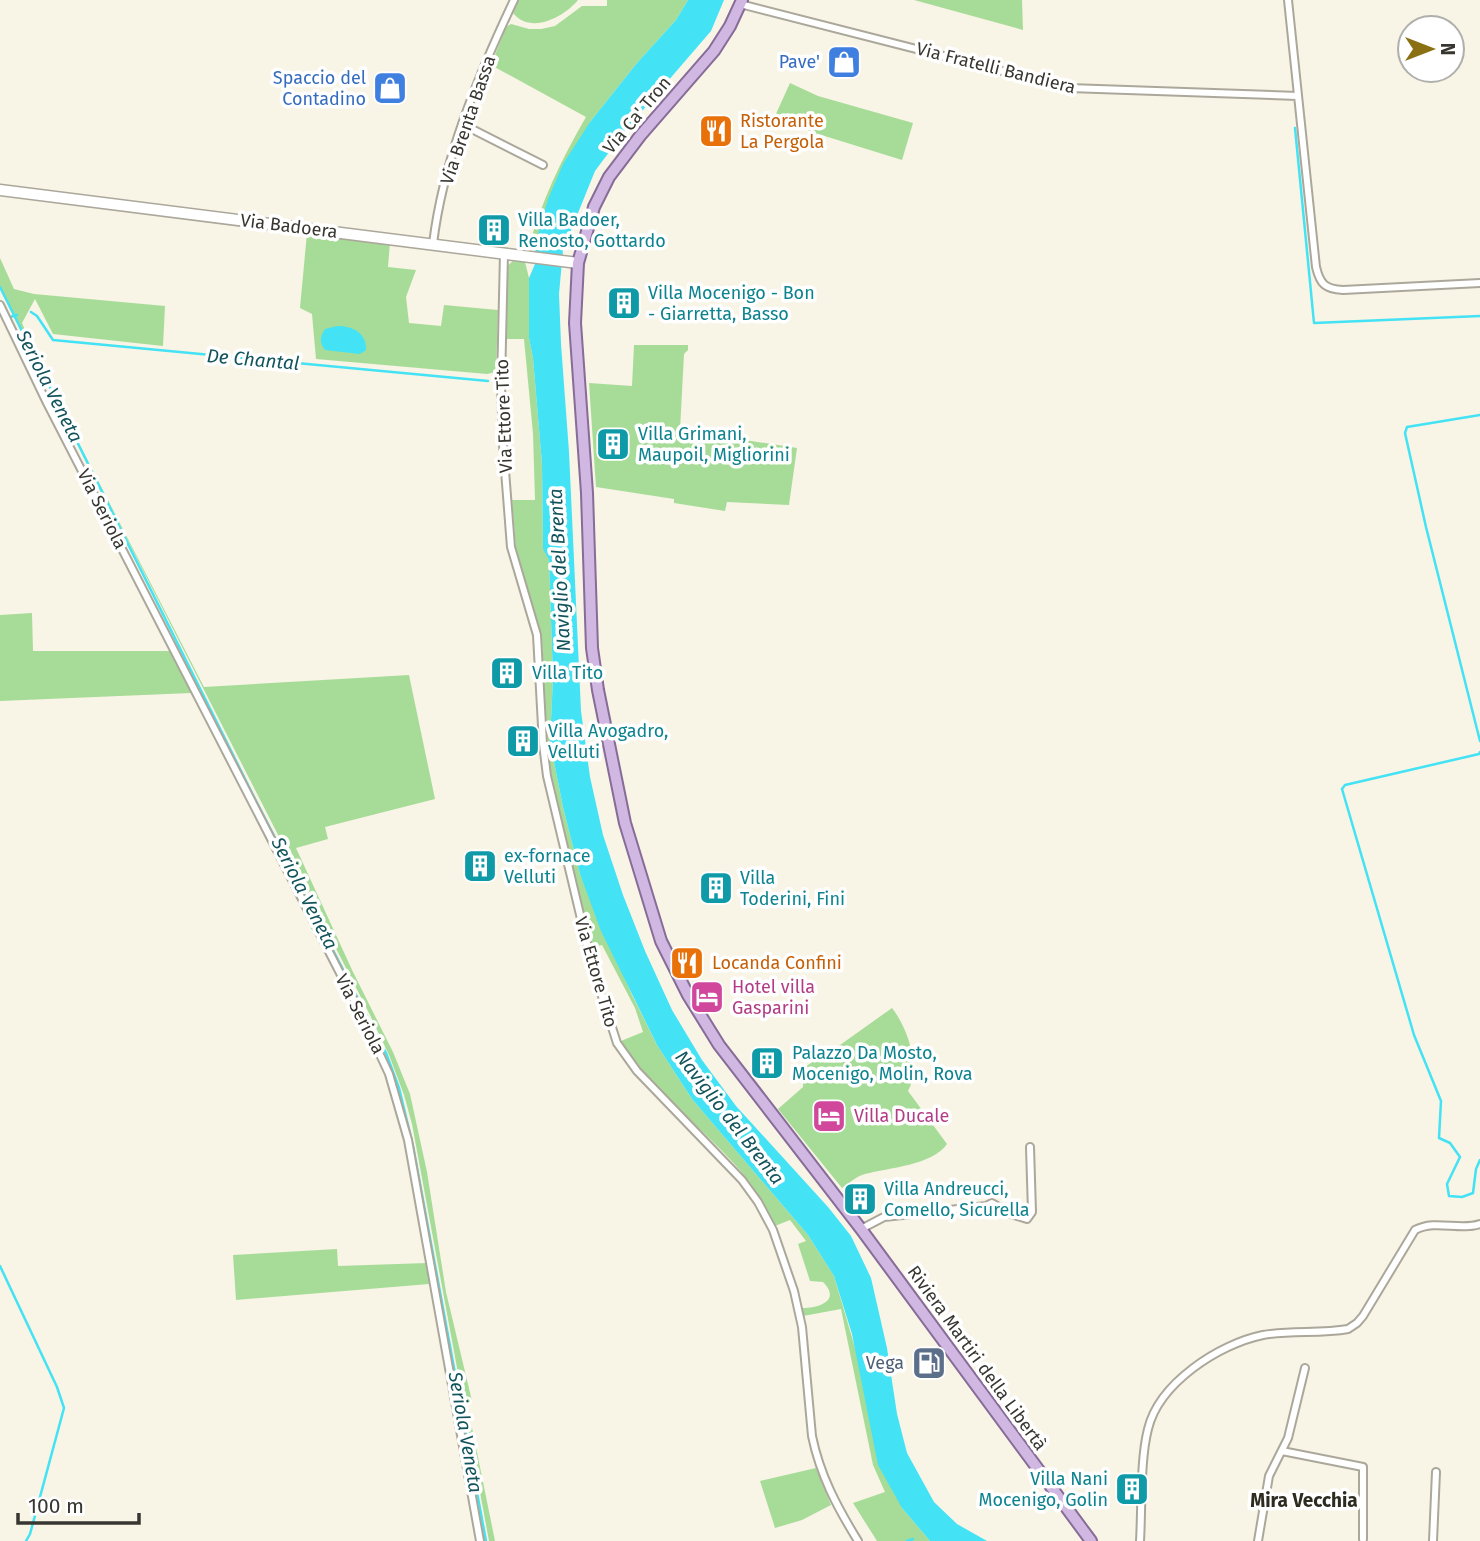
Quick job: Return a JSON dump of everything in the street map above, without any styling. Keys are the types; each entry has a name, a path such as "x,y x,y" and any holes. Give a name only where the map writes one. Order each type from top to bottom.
{"main road":[{"name":"Via Ca' Tron","path":"578,263 590,218 609,177 640,135 714,51 741,2"},
{"name":"Via Badoera","path":"0,190 578,263"},
{"name":"Riviera Martiri della Libertà","path":"578,263 575,323 587,493 592,648 611,757 636,864 662,941 693,1003 733,1065 861,1229 1091,1541"}],"street":[{"name":"Via Brenta Bassa","path":"433,244 438,213 462,124 480,74 514,0"},
{"path":"1288,0 1316,267 1324,286 1343,290 1480,283"},
{"name":"Via Fratelli Bandiera","path":"741,2 1069,88 1298,96"},
{"path":"462,124 543,165"},
{"name":"Via Ettore Tito","path":"505,253 501,384 512,547 537,635 542,744 547,776 592,965 606,1013 623,1052 645,1080 743,1180 773,1230 794,1291 802,1327 815,1453 833,1499 858,1541"},
{"name":"Via Seriola","path":"0,305 47,403 355,1002 389,1074 408,1140 480,1541"},
{"path":"861,1229 884,1217 986,1206 992,1203 1021,1219 1031,1216 1030,1147"},
{"path":"1140,1541 1147,1431 1159,1404 1178,1381 1217,1352 1259,1336 1280,1332 1348,1329 1363,1315 1415,1230 1428,1225 1480,1224"},
{"path":"1258,1541 1269,1476 1282,1451 1305,1368"},
{"path":"1282,1451 1363,1467 1363,1539"},
{"path":"1433,1541 1436,1472"}],"green space":[{"path":"519,0 578,0 556,17 529,23 513,13"},
{"path":"607,0 688,0 676,20 590,122 536,245 537,251 528,249 553,181 586,117 491,65 506,27 511,24 529,29 555,26 582,6 607,6"},
{"path":"914,0 1022,0 1023,30"},
{"path":"790,83 818,96 913,123 902,160 815,133 775,116"},
{"path":"307,233 390,242 388,267 416,270 406,297 409,323 441,326 444,305 498,310 496,372 487,374 316,359 312,314 300,308"},
{"path":"0,258 14,289 34,294 165,306 163,346 53,334 35,299 22,323 53,393 204,687 409,675 435,799 325,827 328,839 296,848 393,1052 410,1094 427,1172 446,1292 472,1401 467,1403 495,1541 489,1541 412,1124 389,1055 32,353 0,286"},
{"path":"513,261 525,262 529,278 529,338 542,464 543,548 549,560 553,678 550,742 580,874 632,995 657,1045 692,1099 808,1235 834,1276 902,1508 930,1541 877,1541 853,1503 885,1492 873,1465 841,1309 803,1316 803,1308 822,1305 830,1294 823,1282 810,1281 798,1244 806,1241 790,1220 775,1226 744,1175 648,1078 621,1041 643,1032 635,1008 602,945 591,948 550,768 546,740 542,640 516,549 512,500 535,500 533,434 524,339 505,339 506,272 507,266"},
{"path":"634,345 688,345 684,354 680,430 797,448 789,505 727,502 725,511 674,503 674,499 596,487 589,383 632,386"},
{"path":"32,613 33,651 170,651 191,693 0,701 0,615"},
{"path":"892,1008 903,1026 911,1048 913,1071 908,1091 947,1144 932,1157 862,1175 842,1188 778,1109 803,1087 803,1068"},
{"path":"337,1249 338,1266 427,1263 429,1284 236,1300 233,1255"},
{"path":"816,1468 831,1505 802,1520 775,1528 760,1481"}],"water":[{"name":"Naviglio del Brenta","path":"688,0 724,0 711,31 624,132 595,171 563,250 559,294 561,344 569,452 581,711 590,777 603,835 623,895 672,1010 702,1060 736,1106 851,1236 871,1278 907,1453 934,1502 957,1524 987,1541 930,1541 902,1508 878,1465 852,1334 834,1276 808,1235 692,1099 657,1045 601,931 580,874 550,742 553,678 549,560 543,549 542,464 529,338 529,278 535,264 536,241 548,199 563,164 590,122 676,20"},
{"path":"337,326 358,332 364,339 366,350 360,354 325,350 321,342 323,332"}],"waterway":[{"path":"1295,128 1314,323 1480,316"},
{"name":"Seriola Veneta","path":"0,287 253,795 386,1053 399,1088 413,1146 486,1541"},
{"name":"De Chantal","path":"31,312 37,316 53,340 488,381"},
{"name":"Seriola Veneta","path":"10,317 17,315"},
{"path":"1480,415 1407,427 1405,433 1480,741"},
{"path":"1480,752 1345,785 1342,789 1414,1035 1441,1101 1439,1138 1450,1143 1460,1157 1447,1184 1449,1196 1462,1197 1473,1193 1480,1160"},
{"path":"0,1266 57,1387 64,1408 26,1541"},
{"path":"907,1541 913,1539"}],"place":[{"name":"Pave'","path":"844,62"},
{"name":"Spaccio del Contadino","path":"390,88"},
{"name":"Ristorante La Pergola","path":"716,131"},
{"name":"Villa Badoer, Renosto, Gottardo","path":"494,230"},
{"name":"Villa Mocenigo - Bon - Giarretta, Basso","path":"624,303"},
{"name":"Villa Grimani, Maupoil, Migliorini","path":"613,444"},
{"name":"Villa Tito","path":"507,673"},
{"name":"Villa Avogadro, Velluti","path":"523,741"},
{"name":"ex-fornace Velluti","path":"480,866"},
{"name":"Villa Toderini, Fini","path":"716,888"},
{"name":"Locanda Confini","path":"687,963"},
{"name":"Hotel villa Gasparini","path":"707,997"},
{"name":"Palazzo Da Mosto, Mocenigo, Molin, Rova","path":"767,1063"},
{"name":"Villa Ducale","path":"829,1116"},
{"name":"Villa Andreucci, Comello, Sicurella","path":"860,1199"},
{"name":"Vega","path":"929,1363"},
{"name":"Villa Nani Mocenigo, Golin","path":"1132,1489"}],"district":[{"name":"Mira Vecchia","path":"1304,1500"}]}
